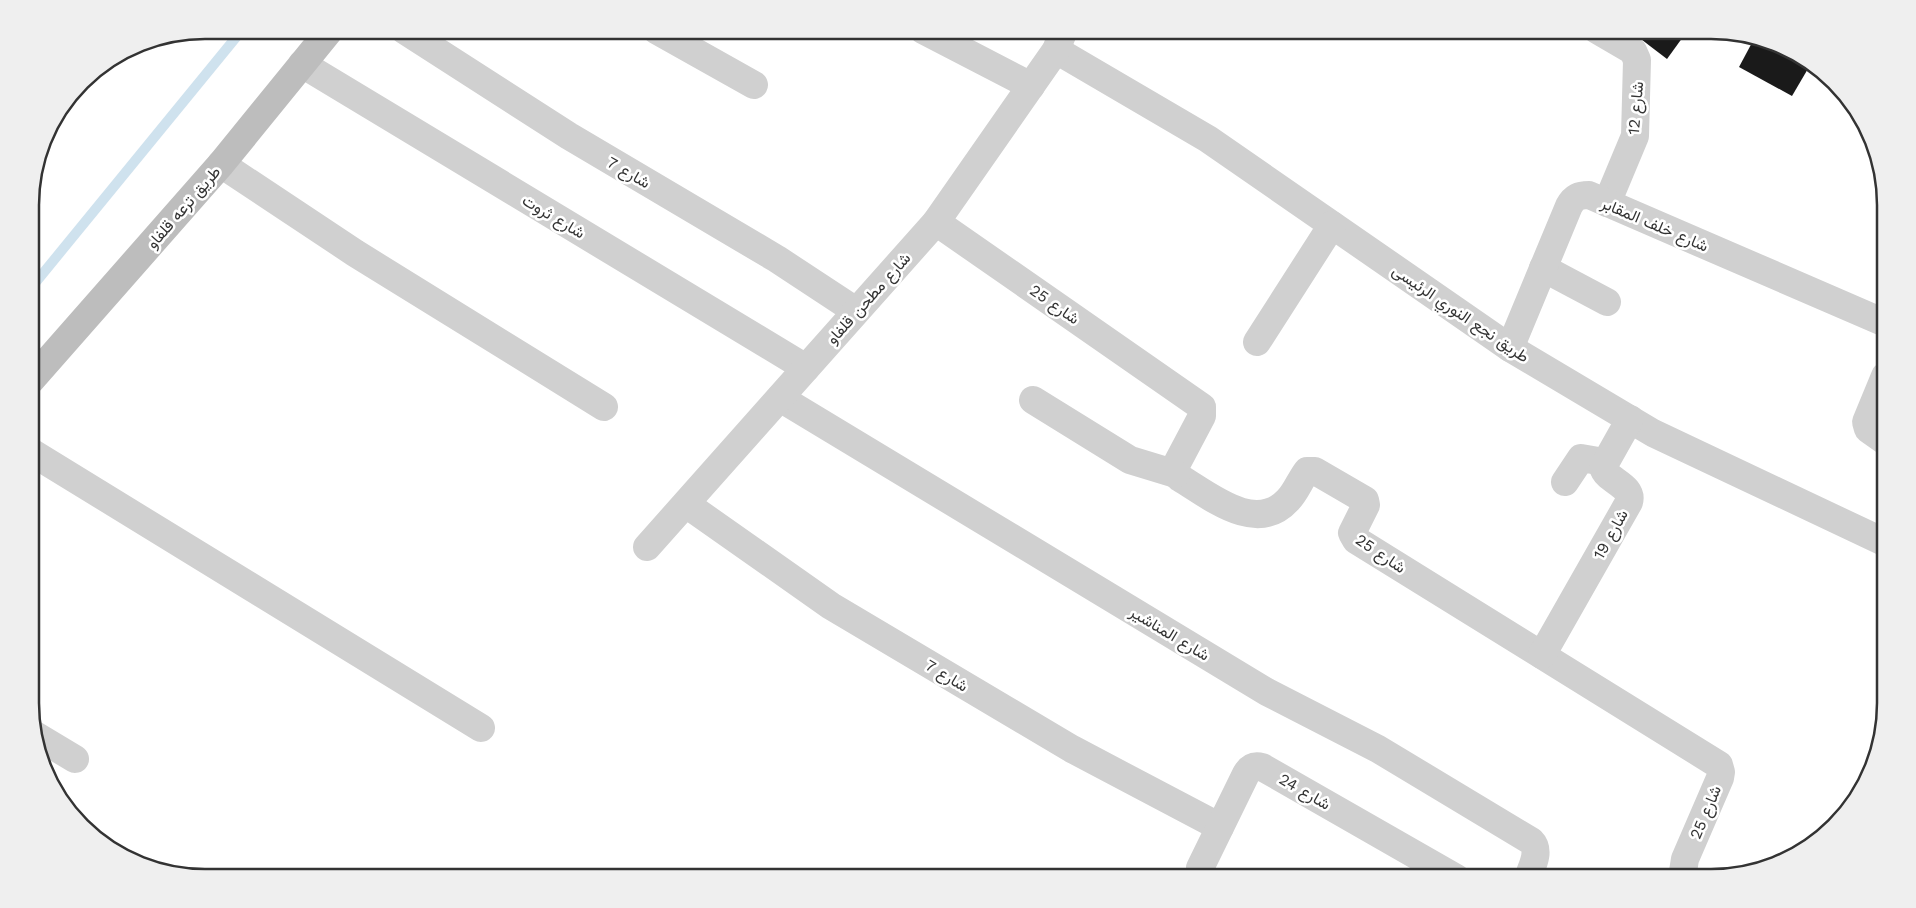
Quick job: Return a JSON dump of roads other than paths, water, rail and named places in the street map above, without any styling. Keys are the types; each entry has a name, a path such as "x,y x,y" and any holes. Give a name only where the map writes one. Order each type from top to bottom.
{"street":[{"name":"طريق ترعه قلفاو","path":"39,371 221,164 323,39"},
{"name":"شارع 7","path":"418,39 569,136 778,259 856,311"},
{"path":"672,39 754,85"},
{"path":"940,39 1031,86"},
{"name":"شارع 12","path":"1607,203 1635,136 1637,60 1633,51 1612,39"},
{"name":"شارع مطحن قلفاو","path":"648,547 936,222 1031,86 1060,40"},
{"name":"طريق نجع النوري الرئيسى","path":"1060,40 1208,139 1510,348 1653,433 1877,539"},
{"name":"شارع ثروت","path":"302,64 806,368"},
{"path":"221,164 355,253 604,407"},
{"name":"شارع خلف المقابر","path":"1510,348 1573,199 1581,195 1589,195 1877,320"},
{"name":"شارع 25","path":"936,222 1202,407 1202,416 1174,469 1176,474 1238,512 1256,515 1274,511 1288,500 1308,471 1315,471 1365,500 1366,505 1352,534 1356,540 1718,765 1721,772 1720,778 1685,859 1683,869"},
{"path":"1257,342 1332,225"},
{"path":"1543,268 1607,302"},
{"path":"1877,395 1866,422 1868,429 1877,435"},
{"name":"شارع المناشير","path":"780,398 1267,692 1378,749 1531,841 1535,845 1536,850 1531,869"},
{"path":"1033,400 1130,460 1176,474"},
{"path":"1565,482 1581,458 1604,462 1630,419"},
{"path":"39,457 481,728"},
{"name":"شارع 19","path":"1542,655 1630,497 1629,492 1604,471 1604,462"},
{"name":"شارع 7","path":"686,504 831,606 1072,749 1220,827"},
{"path":"43,740 74,760"},
{"name":"شارع 24","path":"1200,868 1249,768 1255,766 1262,767 1440,869"}],"waterway":[{"path":"39,278 235,39"}]}
